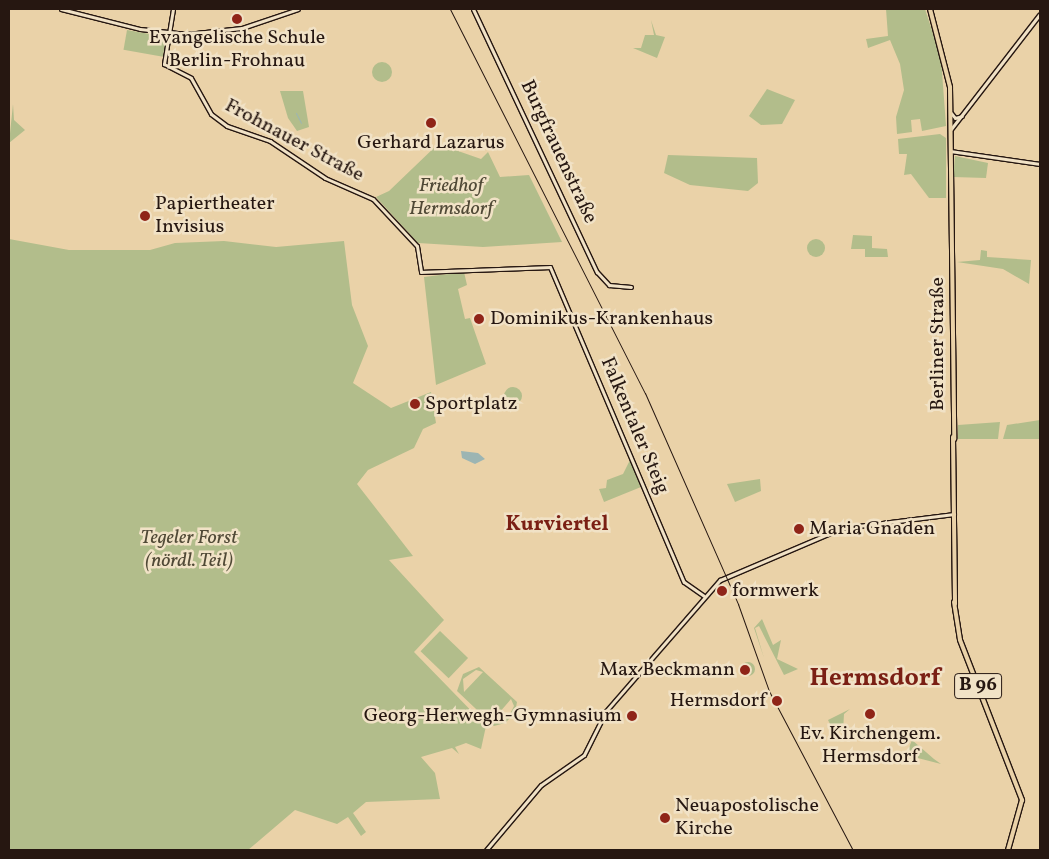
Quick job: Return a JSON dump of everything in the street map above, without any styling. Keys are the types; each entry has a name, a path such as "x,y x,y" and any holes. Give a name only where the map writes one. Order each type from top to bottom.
{"main road":[{"name":"B 96","path":"930,9 946,58 951,112 950,151"},
{"name":"Berliner Straße","path":"950,151 953,261 954,612 960,640 1022,800 1008,850"}],"street":[{"path":"61,9 168,34 233,30 298,9"},
{"path":"168,34 173,9"},
{"name":"Burgfrauenstraße","path":"473,9 598,272 609,285 631,287"},
{"path":"951,129 1040,14"},
{"name":"Frohnauer Straße","path":"168,34 164,64 190,78 220,122 270,141 325,178 373,199 417,246 421,272"},
{"path":"951,112 955,118 962,116"},
{"path":"950,151 1040,164"},
{"name":"Falkentaler Steig","path":"421,272 550,267 684,582 704,596"},
{"path":"486,850 541,785 584,755 606,711 704,596 723,578 782,551 866,522 954,514"}],"green space":[{"path":"886,9 925,9 941,58 946,126 922,131 920,119 911,120 912,132 897,134 896,117 904,90 900,64 890,40 868,48 866,39 888,36"},
{"path":"651,20 656,35 665,37 657,58 633,48 641,48 645,35 654,35"},
{"path":"127,30 166,37 163,57 124,50"},
{"path":"382,62 389,65 392,72 389,79 382,82 375,79 372,72 375,65"},
{"path":"767,89 795,100 782,124 761,125 749,116"},
{"path":"280,91 303,91 309,127 297,131 288,118"},
{"path":"13,104 14,120 25,130 9,143"},
{"path":"940,134 946,138 946,198 929,198 911,174 904,175 907,154 899,154 898,139"},
{"name":"Friedhof Hermsdorf","path":"438,144 481,159 488,152 500,177 529,175 562,242 483,247 418,243 376,197 389,191"},
{"path":"668,155 757,158 758,183 748,191 690,185 664,173"},
{"path":"955,156 988,163 986,178 953,177"},
{"path":"853,235 872,236 872,248 887,249 888,257 865,257 865,249 851,249"},
{"name":"Tegeler Forst (nördl. Teil)","path":"9,239 69,250 150,250 175,243 224,241 276,247 344,241 352,305 368,346 353,383 391,408 431,392 436,423 423,429 414,448 368,470 357,484 413,556 389,560 444,620 414,652 486,726 481,749 466,743 455,747 459,754 452,748 421,757 435,773 440,799 366,802 353,813 366,832 361,836 348,817 337,824 295,810 248,850 9,850"},
{"path":"816,239 822,242 825,248 822,254 816,257 810,254 807,248 810,242"},
{"path":"981,250 987,251 987,257 1031,260 1029,284 1003,269 957,262 980,260"},
{"path":"464,272 467,285 458,289 465,319 470,318 486,364 436,385 424,277"},
{"path":"513,387 519,390 522,396 519,402 513,405 507,402 504,396 507,390"},
{"path":"1040,420 1040,439 1003,439 1007,425"},
{"path":"1000,422 998,439 958,439 958,425"},
{"path":"630,460 641,487 604,502 599,489 606,488 607,480 623,474"},
{"path":"760,479 761,491 735,502 727,484"},
{"path":"762,619 773,645 781,640 777,659 798,669 784,675 759,626 755,628 764,658 754,628"},
{"path":"440,631 468,658 449,678 421,651"},
{"path":"745,662 751,662 755,669 751,676 745,676 741,672 741,666"},
{"path":"479,667 517,702 515,713 505,723 494,726 457,691 463,674","holes":["476,670 483,672 464,692 463,679","511,699 514,706 509,716 493,720"]},
{"path":"850,709 844,714 843,732 832,728 828,720"},
{"path":"912,740 934,759 941,764 906,755"}],"water":[{"path":"461,451 478,453 485,459 475,464 462,458"}],"waterway":[{"path":"296,113 301,123"}],"tram line":[{"path":"450,9 645,393 738,604 769,691 853,850"}],"place":[{"name":"Evangelische Schule Berlin-Frohnau","path":"237,19"},
{"name":"Gerhard Lazarus","path":"431,123"},
{"name":"Papiertheater Invisius","path":"145,216"},
{"name":"Dominikus-Krankenhaus","path":"479,319"},
{"name":"Sportplatz","path":"415,404"},
{"name":"Maria Gnaden","path":"799,529"},
{"name":"formwerk","path":"722,591"},
{"name":"Max Beckmann","path":"745,670"},
{"name":"Hermsdorf","path":"777,701"},
{"name":"Ev. Kirchengem. Hermsdorf","path":"870,714"},
{"name":"Georg-Herwegh-Gymnasium","path":"632,716"},
{"name":"Neuapostolische Kirche","path":"665,818"}],"district":[{"name":"Kurviertel","path":"557,525"},
{"name":"Hermsdorf","path":"875,679"}]}
